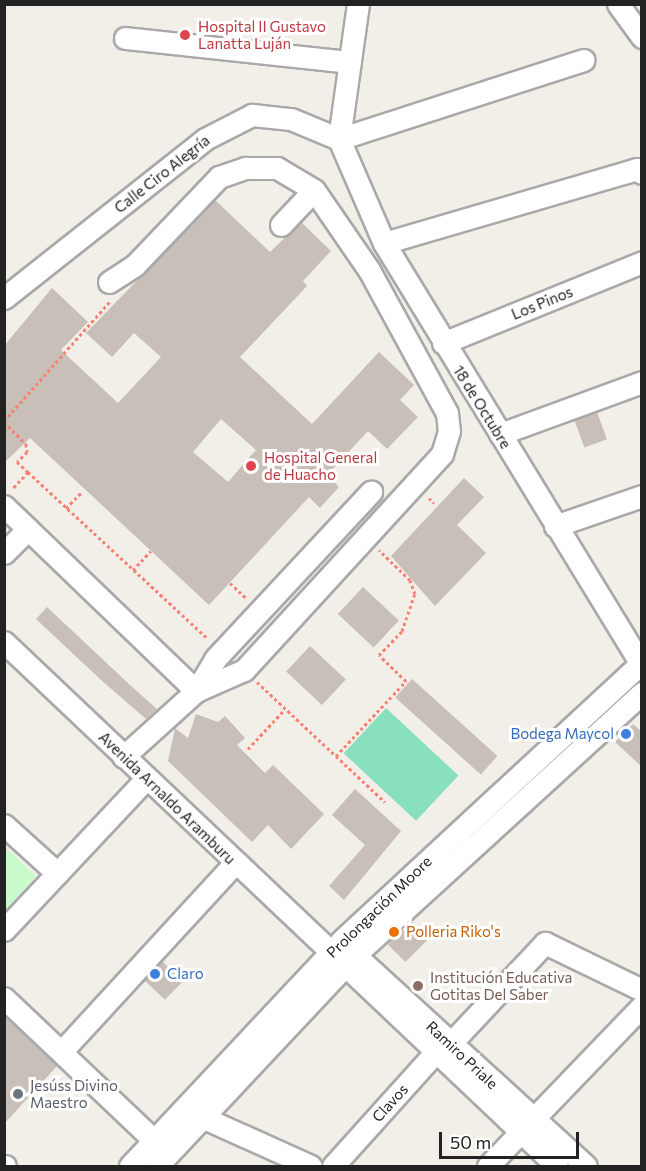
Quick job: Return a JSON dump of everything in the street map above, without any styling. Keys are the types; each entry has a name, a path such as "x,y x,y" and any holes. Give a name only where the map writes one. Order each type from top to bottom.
{"street":[{"path":"358,4 339,140 584,60"},
{"path":"618,4 642,37"},
{"path":"125,38 350,62"},
{"name":"Calle Ciro Alegría","path":"4,298 205,139 252,115 291,119 339,140"},
{"name":"18 de Octubre","path":"339,140 384,243 641,664"},
{"path":"109,282 135,266 219,177 245,168 277,168 314,190 369,270 447,413 449,430 442,454 244,670 196,691"},
{"path":"384,243 640,169"},
{"path":"281,225 314,190"},
{"name":"Los Pinos","path":"443,343 642,262"},
{"path":"500,434 642,382"},
{"path":"123,757 196,691 221,652 371,492"},
{"path":"555,526 642,496"},
{"path":"4,506 196,691"},
{"path":"4,553 28,529"},
{"name":"Avenida Arnaldo Aramburu","path":"4,642 235,863 342,954"},
{"name":"Prolongación Moore","path":"160,1154 342,954 641,664"},
{"name":"Prolongación Moore","path":"130,1167 160,1154 204,1118 342,954 642,693"},
{"path":"4,930 146,779"},
{"path":"4,825 57,873"},
{"path":"62,1051 235,863"},
{"name":"Clavos","path":"333,1167 442,1049 545,944 642,990"},
{"name":"Ramiro Priale","path":"342,954 527,1127 586,1167"},
{"path":"4,998 62,1051 160,1154"},
{"path":"488,1167 642,1006"},
{"path":"204,1118 311,1167"},
{"name":"Ramiro Priale","path":"527,1127 557,1167"}],"path":[{"path":"109,282 112,299 4,421 26,444 27,452 17,462 221,652"},
{"path":"4,496 28,472"},
{"path":"66,508 81,493"},
{"path":"336,756 406,681 379,655 402,632 415,594 410,580 366,537"},
{"path":"133,570 151,551"},
{"path":"244,670 385,802"},
{"path":"248,749 285,709"}],"green space":[{"path":"386,708 458,776 416,821 344,753"},
{"path":"5,847 36,876 5,911"}],"building":[{"path":"215,200 270,252 301,222 331,251 303,281 307,286 240,357 312,424 379,352 414,385 400,400 418,417 387,449 368,431 327,475 339,487 320,508 309,497 209,605 30,438 4,463 4,346 52,288 88,322 61,350 118,403 161,357 134,333 112,357 86,333","holes":["221,419 256,450 228,482 193,452"]},
{"path":"597,412 607,439 584,447 574,420"},
{"path":"464,478 484,497 457,525 486,553 435,606 391,556"},
{"path":"363,587 399,620 374,647 338,614"},
{"path":"47,607 157,709 146,719 100,679 36,619"},
{"path":"310,646 346,679 322,705 286,672"},
{"path":"412,679 497,756 481,775 395,698"},
{"path":"196,714 218,722 225,716 245,738 237,745 265,773 273,765 324,814 291,849 268,825 252,842 168,761 175,728 188,738"},
{"path":"633,724 642,732 642,767 615,742"},
{"path":"355,789 401,831 344,900 329,886 365,845 332,815"},
{"path":"411,921 429,939 405,962 388,944"},
{"path":"162,961 183,981 165,1000 144,980"},
{"name":"Jesúss Divino Maestro","path":"4,1016 57,1066 4,1124"}],"place":[{"name":"Hospital II Gustavo Lanatta Luján","path":"185,35"},
{"name":"Hospital General de Huacho","path":"251,466"},
{"name":"Bodega Maycol","path":"626,734"},
{"name":"Polleria Riko's","path":"394,932"},
{"name":"Claro","path":"155,974"},
{"name":"Institución Educativa Gotitas Del Saber","path":"418,986"},
{"name":"Jesúss Divino Maestro","path":"18,1094"}]}
